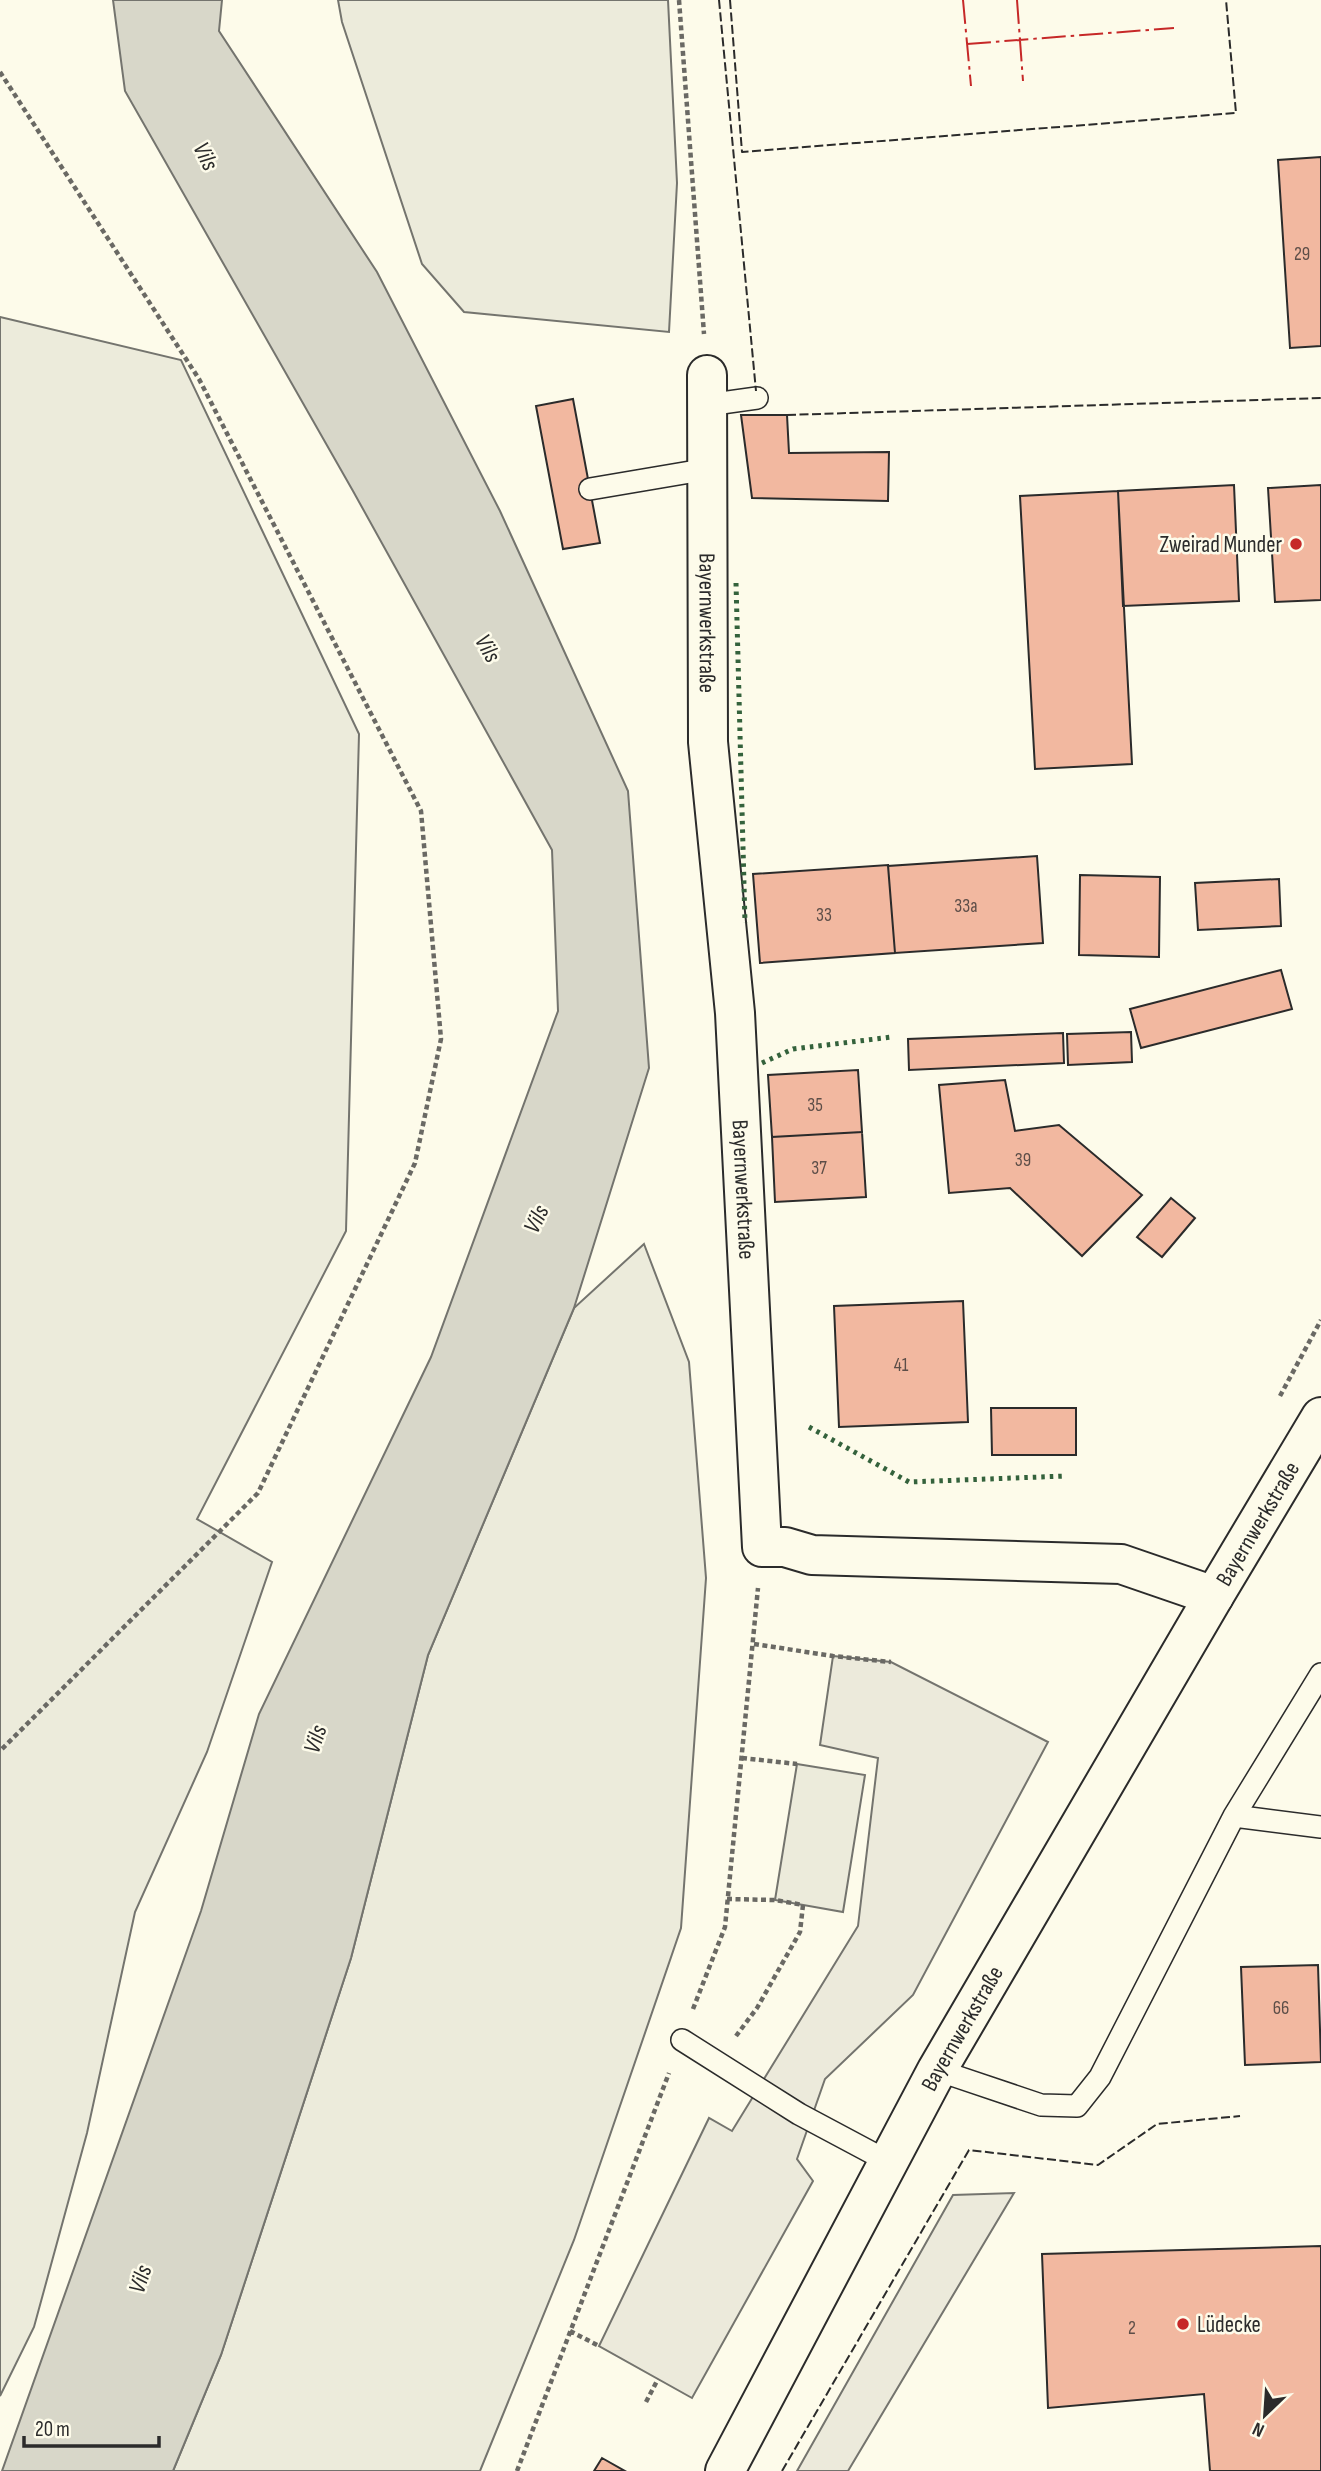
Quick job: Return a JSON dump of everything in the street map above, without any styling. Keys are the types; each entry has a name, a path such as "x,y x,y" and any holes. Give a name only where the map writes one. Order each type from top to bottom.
{"street":[{"name":"Bayernwerkstraße","path":"707,390 708,742 735,1013 762,1547 785,1547 812,1555 1121,1564 1214,1595"},
{"name":"Bayernwerkstraße","path":"725,2471 937,2070 1321,1417"}],"lane":[{"path":"707,390 757,398"},
{"path":"590,488 708,468"},
{"path":"937,2070 1041,2105 1077,2106 1100,2077 1234,1816 1321,1674"},
{"path":"1234,1816 1321,1827"},
{"path":"682,2040 799,2114 888,2162"}],"path":[{"path":"679,0 707,390"},
{"path":"0,72 199,379 421,811 441,1039 415,1163 258,1493 0,1751"},
{"path":"754,1644 832,1657 891,1662"},
{"path":"742,1758 797,1764"},
{"path":"716,2062 757,2008 777,1974 800,1932 803,1905 775,1900 727,1899"},
{"path":"570,2331 599,2347"},
{"path":"646,2402 658,2379"}],"shaded area":[{"path":"338,0 668,0 677,183 669,332 464,312 422,264 342,22"},
{"path":"0,317 181,360 359,734 346,1231 197,1519 272,1562 207,1752 135,1912 87,2133 34,2327 0,2396"},
{"path":"644,1244 689,1362 706,1578 681,1928 574,2240 480,2471 173,2471 221,2355 351,1958 428,1655 574,1308"},
{"path":"833,1656 891,1662 1048,1742 913,1995 825,2079 797,2159 813,2181 692,2398 599,2346 709,2118 732,2131 858,1926 878,1758 820,1745"},
{"path":"797,1764 865,1775 843,1912 775,1900"},
{"path":"1014,2193 848,2471 797,2471 953,2195"}],"water":[{"name":"Vils","path":"113,0 222,0 219,31 377,272 500,511 628,791 649,1068 574,1308 428,1655 351,1958 221,2355 173,2471 2,2471 201,1911 259,1714 431,1357 558,1011 552,850 353,491 125,91"}],"building":[{"path":"1321,157 1321,346 1290,348 1278,160"},
{"path":"573,399 600,543 563,549 536,406"},
{"path":"741,415 787,415 789,453 889,452 888,501 752,498"},
{"path":"1234,485 1239,601 1123,606 1118,491"},
{"name":"Zweirad Munder","path":"1321,485 1321,600 1275,602 1268,488"},
{"path":"1118,491 1132,764 1035,769 1020,496"},
{"path":"1037,856 1043,943 895,953 888,866"},
{"path":"888,865 895,953 760,963 753,874"},
{"path":"1080,875 1160,877 1159,957 1079,955"},
{"path":"1279,879 1281,926 1198,930 1195,883"},
{"path":"1281,970 1292,1009 1141,1048 1130,1009"},
{"path":"1131,1032 1132,1062 1068,1065 1067,1034"},
{"path":"1063,1033 1064,1063 909,1070 908,1039"},
{"path":"858,1070 862,1132 772,1137 768,1075"},
{"path":"1005,1080 1015,1131 1059,1125 1142,1195 1082,1256 1010,1188 949,1193 939,1085"},
{"path":"862,1132 866,1197 775,1202 772,1137"},
{"path":"1171,1198 1195,1218 1162,1257 1137,1237"},
{"path":"963,1301 968,1422 839,1427 834,1306"},
{"path":"991,1408 1076,1408 1076,1455 992,1455"},
{"path":"1318,1965 1321,2062 1245,2065 1241,1967"},
{"name":"Lüdecke","path":"1321,2246 1321,2471 1210,2471 1204,2394 1048,2408 1042,2254"},
{"path":"602,2458 625,2471 594,2471"}],"hedge":[{"path":"736,583 745,923"},
{"path":"762,1063 793,1049 892,1037"},
{"path":"809,1427 909,1482 1066,1476"}],"fence":[{"path":"719,0 756,391"},
{"path":"730,0 742,152 1236,113 1226,0"},
{"path":"787,415 1321,398"},
{"path":"782,2471 969,2150 1098,2165 1157,2124 1240,2116"}],"power":[{"path":"963,0 971,86"},
{"path":"1017,0 1023,81"},
{"path":"967,44 1174,28"}],"place":[{"name":"Zweirad Munder","path":"1296,544"},
{"name":"Lüdecke","path":"1183,2324"}]}
